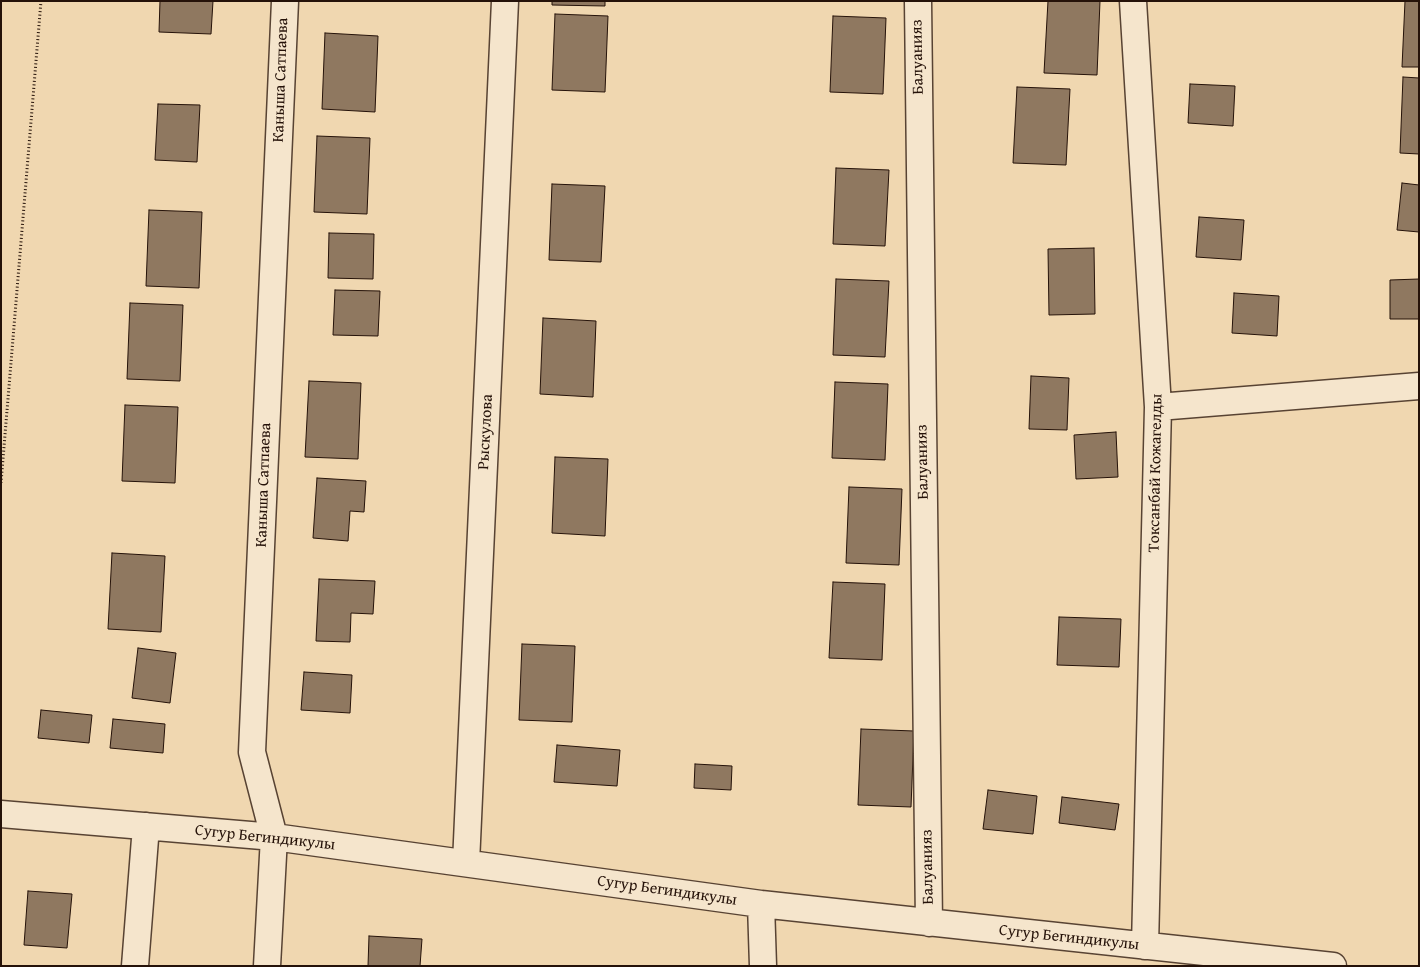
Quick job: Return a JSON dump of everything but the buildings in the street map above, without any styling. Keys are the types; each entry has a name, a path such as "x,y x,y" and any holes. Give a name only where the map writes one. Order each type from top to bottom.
{"street":[{"name":"Каныша Сатпаева","path":"267,966 274,837 252,752 285,1"},
{"name":"Рыскулова","path":"466,863 505,1"},
{"name":"Балуанияз","path":"918,1 929,923"},
{"name":"Токсанбай Кожагелды","path":"1133,1 1158,407 1144,946"},
{"path":"1158,407 1419,386"},
{"name":"Сугур Бегиндикулы","path":"1,814 274,837 762,904 1144,946 1224,960 1332,966"},
{"path":"135,966 146,826"},
{"path":"762,904 763,966"}],"path":[{"path":"1,484 41,1"}]}
